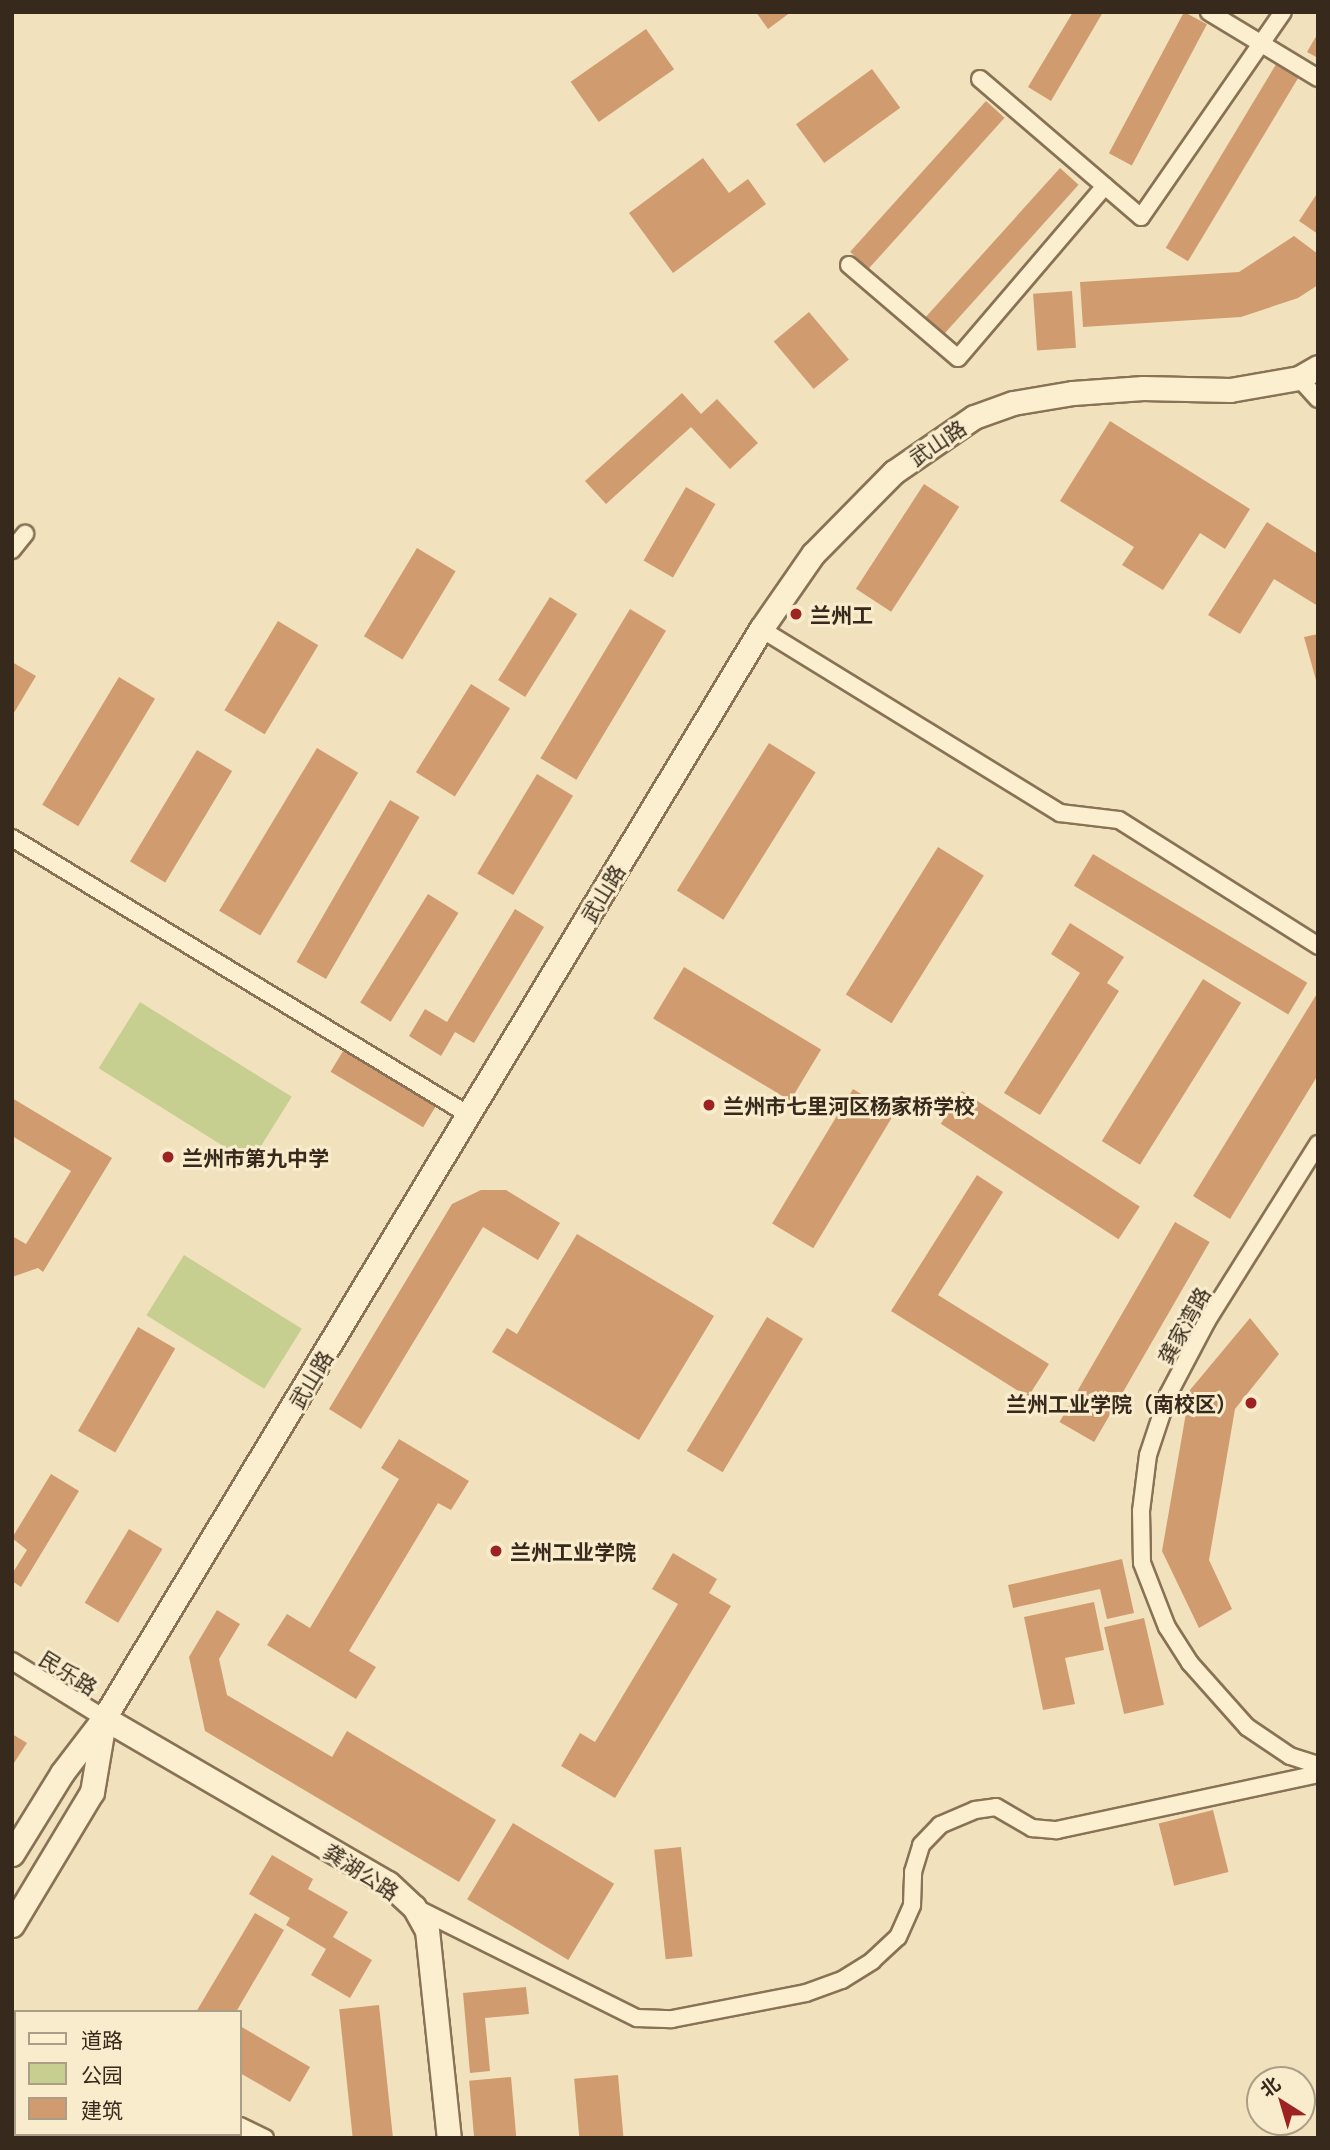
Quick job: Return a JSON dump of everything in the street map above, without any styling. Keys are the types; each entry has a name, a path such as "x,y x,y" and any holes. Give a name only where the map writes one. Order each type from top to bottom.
{"main road":[{"name":"武山路","path":"12,1854 62,1773 104,1718 761,629 813,554 854,509 894,472 974,417 1013,403 1073,393 1143,388 1230,390 1308,373"},
{"name":"龚湖公路","path":"104,1718 388,1884 414,1907 427,1930 449,2138"},
{"path":"12,1925 92,1792 104,1718"}],"street":[{"path":"1209,12 1318,78"},
{"path":"980,79 1141,217 1264,45 1283,12"},
{"path":"849,265 958,358 1105,186"},
{"path":"1308,373 1318,399"},
{"path":"12,550 25,534"},
{"path":"761,629 1060,813 1119,821 1318,946"},
{"path":"12,838 469,1115"},
{"name":"龚家湾路","path":"1318,1144 1207,1321 1168,1395 1148,1455 1140,1511 1142,1563 1167,1626 1189,1663 1247,1727 1290,1756 1318,1765"},
{"name":"民乐路","path":"12,1661 104,1718"},
{"path":"414,1907 637,2018 672,2018 806,1993 842,1980 872,1961 898,1937 912,1905 913,1872 921,1845 940,1825 975,1810 996,1807 1032,1828 1057,1830 1318,1774"},
{"path":"242,2127 265,2138"}],"green space":[{"path":"140,1002 292,1097 250,1163 99,1068"},
{"path":"184,1255 302,1329 264,1389 146,1315"}],"building":[{"path":"756,12 791,12 768,29"},
{"path":"1073,12 1103,12 1051,101 1028,87"},
{"path":"1184,12 1207,24 1132,165 1109,153"},
{"path":"646,29 674,69 599,122 571,82"},
{"path":"1318,33 1318,58 1307,52"},
{"path":"1278,61 1300,74 1188,261 1166,248"},
{"path":"872,69 900,108 824,163 796,124"},
{"path":"986,101 1005,118 869,269 850,252"},
{"path":"703,158 729,193 748,179 766,204 673,273 629,213"},
{"path":"1060,168 1079,185 943,336 924,319"},
{"path":"1318,192 1318,234 1299,221"},
{"path":"1294,236 1318,254 1318,285 1298,298 1241,317 1083,327 1080,282 1239,272"},
{"path":"1072,291 1076,348 1037,351 1033,294"},
{"path":"809,312 849,359 814,389 774,342"},
{"path":"682,393 701,414 717,399 758,443 730,469 691,427 606,504 585,481"},
{"path":"1110,421 1250,509 1225,549 1200,533 1163,590 1122,565 1134,547 1060,501"},
{"path":"924,484 959,507 891,612 856,589"},
{"path":"686,487 715,504 673,578 644,561"},
{"path":"1267,522 1318,554 1318,606 1274,579 1240,634 1208,615"},
{"path":"417,548 456,571 403,659 364,636"},
{"path":"550,597 577,614 525,697 498,680"},
{"path":"630,609 666,631 576,780 540,758"},
{"path":"278,621 318,645 265,734 224,710"},
{"path":"1318,634 1318,679 1316,680 1304,637"},
{"path":"12,662 36,676 12,716"},
{"path":"119,677 155,699 78,826 42,805"},
{"path":"471,684 510,708 455,797 416,772"},
{"path":"769,743 816,772 723,920 677,891"},
{"path":"317,748 358,773 260,936 219,911"},
{"path":"197,750 232,771 165,883 130,861"},
{"path":"537,774 573,796 513,895 477,873"},
{"path":"390,800 419,817 326,979 296,962"},
{"path":"938,847 984,876 892,1023 846,995"},
{"path":"1093,854 1307,983 1288,1014 1074,886"},
{"path":"428,894 459,913 391,1022 360,1003"},
{"path":"515,909 544,927 474,1043 455,1032 441,1056 409,1036 425,1009 447,1022"},
{"path":"1070,923 1124,957 1107,983 1119,991 1040,1115 1004,1093 1080,973 1051,954"},
{"path":"684,967 821,1049 790,1101 653,1018"},
{"path":"1203,979 1241,1003 1140,1165 1102,1141"},
{"path":"1318,992 1318,1075 1230,1219 1193,1196"},
{"path":"346,1046 439,1102 423,1127 331,1072"},
{"path":"853,1089 894,1114 813,1248 772,1224"},
{"path":"962,1091 1140,1206 1119,1239 941,1124"},
{"path":"12,1098 112,1158 43,1272 38,1268 12,1277 12,1236 26,1244 71,1171 12,1136"},
{"path":"977,1175 1003,1192 938,1295 1049,1364 1028,1397 891,1311"},
{"path":"481,1190 506,1190 560,1223 538,1260 483,1227 361,1429 329,1409 452,1204"},
{"path":"1175,1222 1210,1242 1094,1442 1060,1422"},
{"path":"577,1234 714,1316 639,1440 492,1352 507,1328 517,1334"},
{"path":"767,1317 803,1339 723,1472 687,1451"},
{"path":"1250,1318 1279,1354 1235,1409 1209,1560 1232,1609 1199,1628 1162,1551 1190,1390"},
{"path":"138,1327 175,1348 115,1452 78,1431"},
{"path":"399,1439 469,1481 451,1510 438,1503 349,1651 376,1667 356,1699 267,1645 287,1614 310,1628 399,1479 381,1468"},
{"path":"51,1474 79,1491 21,1587 12,1581 12,1574 27,1550 12,1538"},
{"path":"129,1529 162,1549 118,1623 85,1603"},
{"path":"673,1553 717,1579 709,1593 731,1606 615,1798 561,1766 580,1733 595,1742 678,1604 652,1589"},
{"path":"1122,1559 1134,1613 1107,1619 1100,1589 1013,1608 1008,1585"},
{"path":"1094,1602 1104,1650 1065,1658 1075,1704 1043,1710 1024,1617"},
{"path":"217,1610 240,1624 219,1659 227,1695 332,1757 347,1731 496,1820 459,1882 205,1731 189,1657"},
{"path":"1144,1618 1164,1705 1124,1714 1104,1627"},
{"path":"12,1734 27,1743 12,1766"},
{"path":"1213,1810 1228,1872 1174,1886 1159,1824"},
{"path":"513,1823 614,1884 568,1960 467,1899"},
{"path":"681,1847 692,1956 666,1959 654,1850"},
{"path":"272,1855 313,1879 308,1889 348,1912 333,1937 372,1960 350,1998 311,1975 326,1949 286,1925 290,1918 249,1894"},
{"path":"255,1913 284,1930 237,2010 197,2010"},
{"path":"526,1987 529,2014 485,2018 490,2071 470,2073 463,1993"},
{"path":"379,2005 393,2138 353,2138 339,2009"},
{"path":"242,2027 310,2067 290,2102 242,2074"},
{"path":"618,2075 623,2138 579,2138 574,2079"},
{"path":"511,2077 516,2138 474,2138 469,2081"},
{"path":"131,2136 167,2136 130,2138"}],"place":[{"name":"兰州工","path":"796,614"},
{"name":"兰州市七里河区杨家桥学校","path":"709,1105"},
{"name":"兰州市第九中学","path":"168,1157"},
{"name":"兰州工业学院（南校区）","path":"1251,1403"},
{"name":"兰州工业学院","path":"496,1551"}]}
